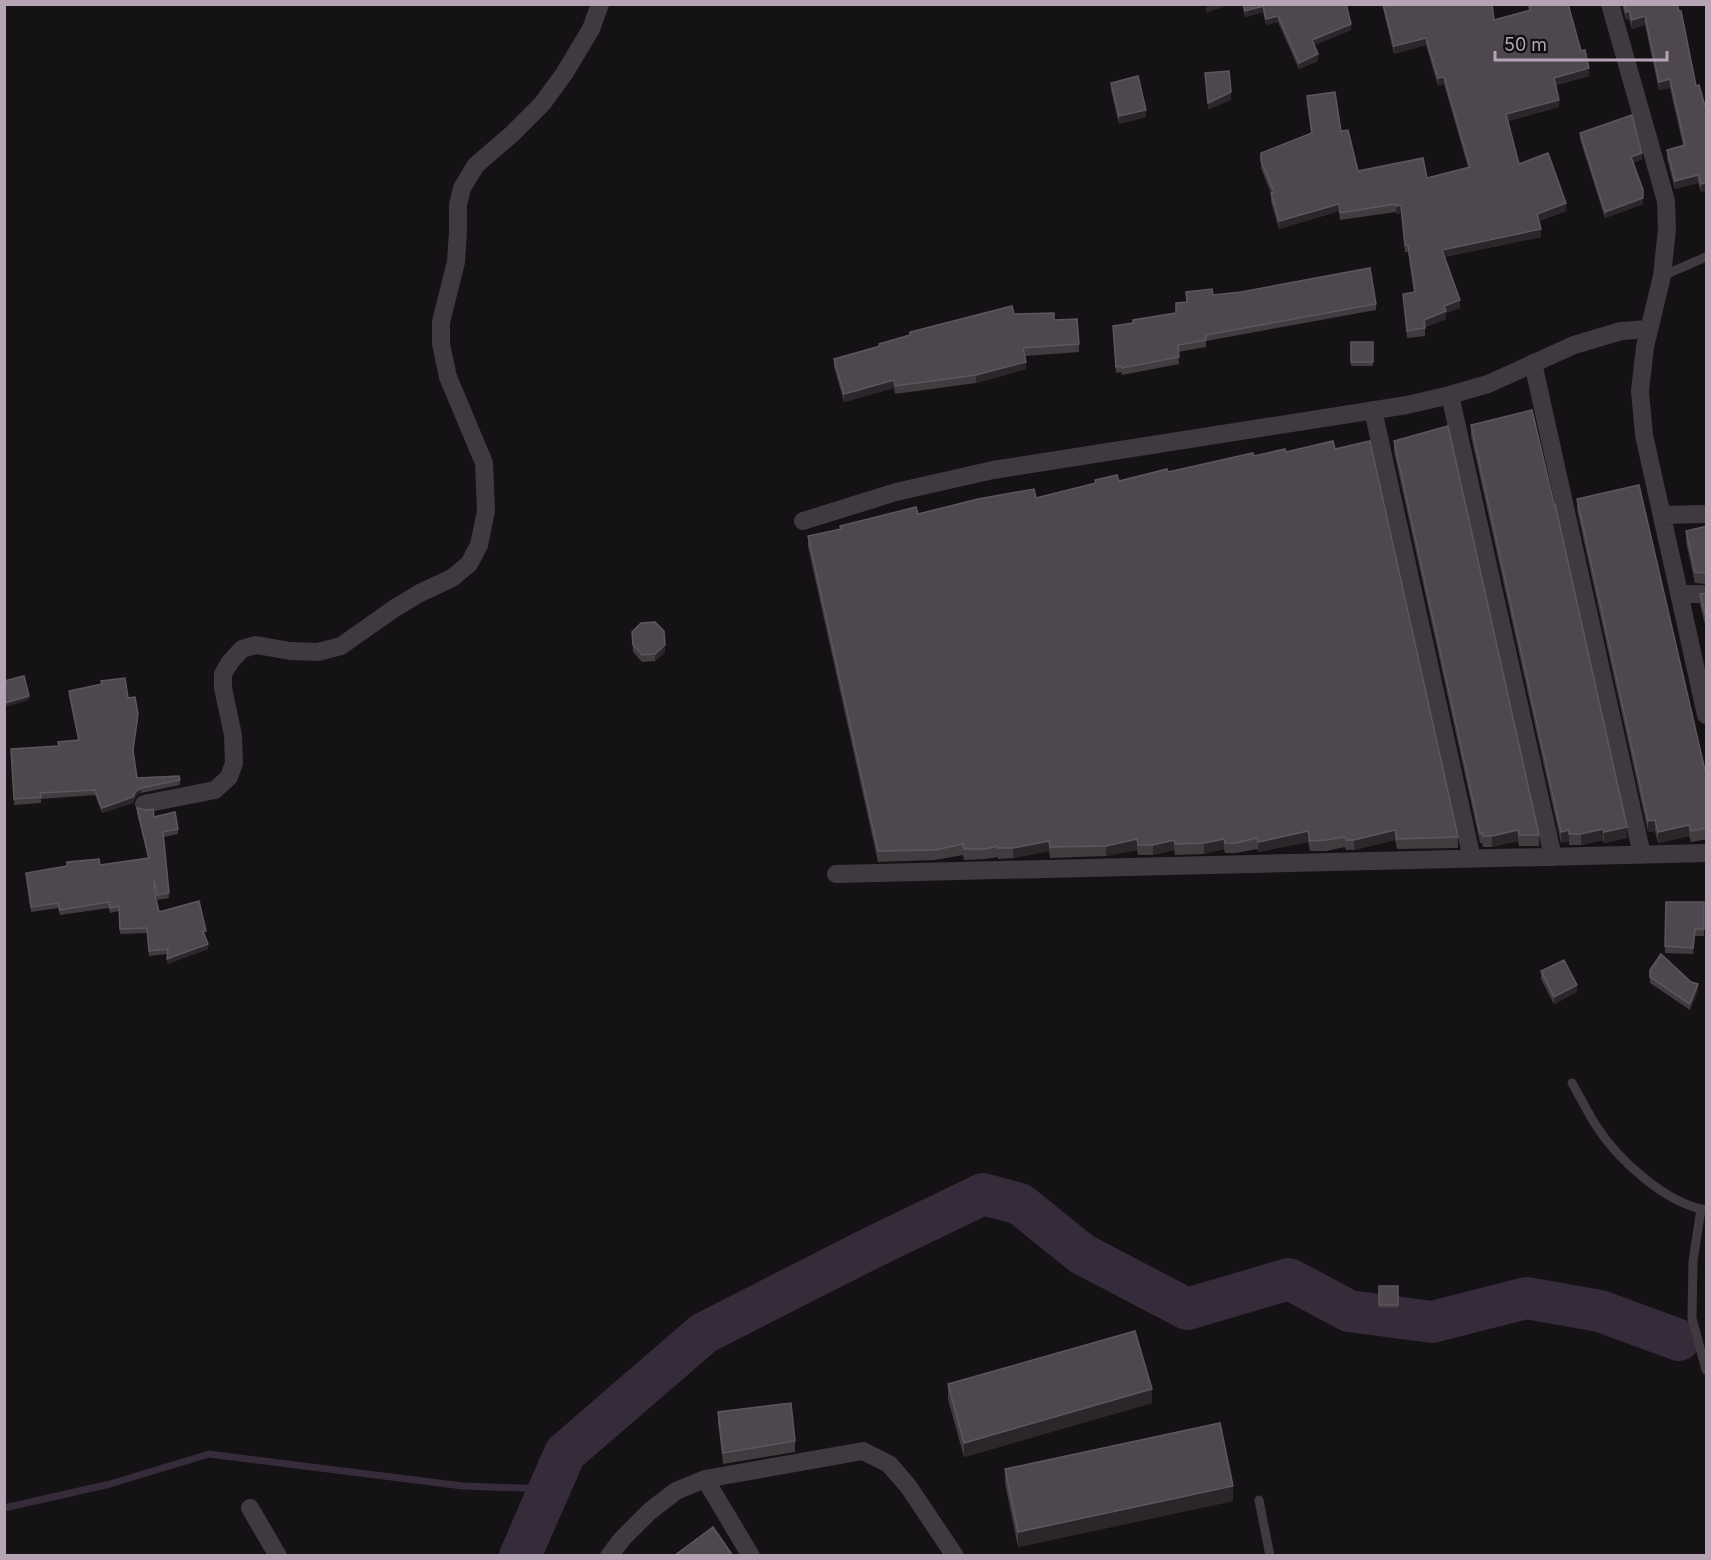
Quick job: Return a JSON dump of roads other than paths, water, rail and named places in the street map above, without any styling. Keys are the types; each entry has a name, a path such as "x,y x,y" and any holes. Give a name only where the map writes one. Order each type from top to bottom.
{"street":[{"path":"144,804 215,790 229,777 234,763 223,674 242,649 256,645 290,651 318,652 341,646 395,608 452,578 469,564 479,545 486,511 484,463 448,377 441,344 441,322 456,262 458,205 462,188 476,165 542,104 564,74 591,29 600,4"},
{"path":"1610,4 1666,201 1667,229 1662,276 1645,347 1640,390 1644,435 1680,594 1702,673 1707,715"},
{"path":"803,521 896,492 993,470 1407,405 1488,384 1575,345 1621,331 1649,329"},
{"path":"1533,363 1642,855"},
{"path":"1450,395 1553,857"},
{"path":"1373,410 1472,859"},
{"path":"1662,515 1707,514"},
{"path":"1680,594 1707,594"},
{"path":"836,874 1707,853"},
{"path":"609,1556 622,1539 650,1511 676,1491 705,1479 863,1451 889,1464 908,1486 955,1556"},
{"path":"705,1479 751,1556"},
{"path":"250,1508 278,1556"}],"lane":[{"path":"1662,276 1707,257"},
{"path":"1572,1083 1596,1126 1621,1157 1659,1191 1682,1203 1704,1210 1693,1261 1692,1318 1707,1370"},
{"path":"1259,1500 1270,1556"}],"waterway":[{"path":"520,1556 565,1453 704,1333 983,1194 1020,1204 1082,1254 1187,1309 1289,1279 1349,1311 1432,1322 1526,1298 1600,1311 1679,1340"},
{"path":"4,1508 110,1484 209,1454 463,1486 549,1489"}]}
